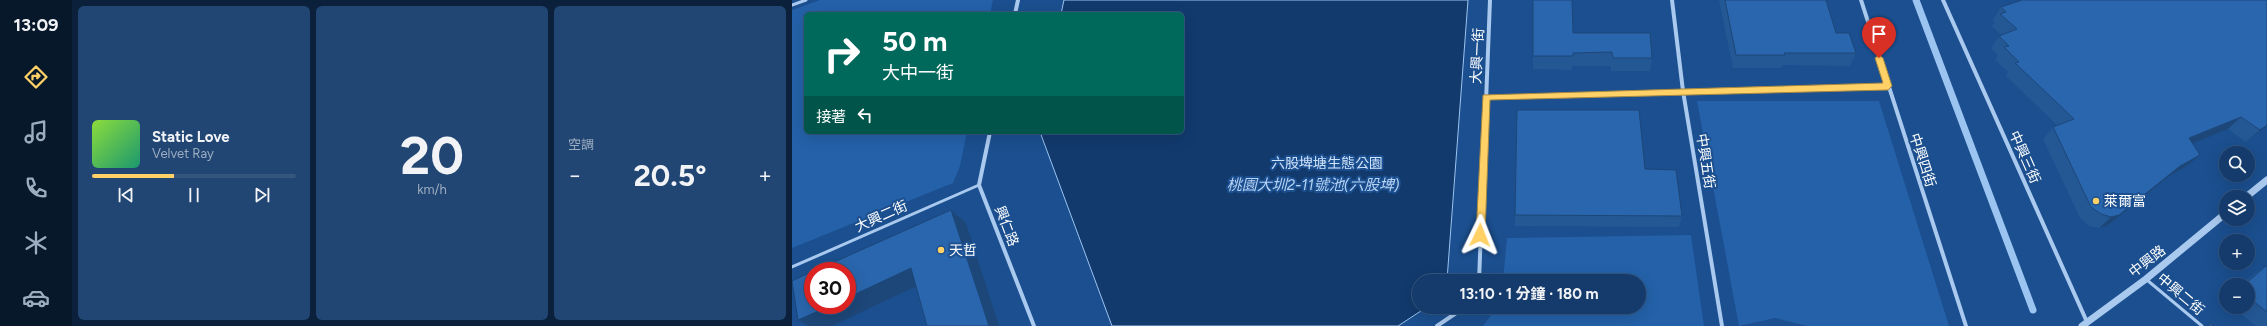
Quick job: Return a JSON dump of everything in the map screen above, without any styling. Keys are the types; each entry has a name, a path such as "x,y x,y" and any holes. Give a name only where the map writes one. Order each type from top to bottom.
{"street":[{"path":"1015,12 1018,0"},
{"name":"大興一街","path":"1479,274 1490,0"},
{"name":"中興五街","path":"1672,0 1683,91 1722,326"},
{"name":"中興四街","path":"1861,0 1966,326"},
{"name":"中興三街","path":"1943,0 2084,324"},
{"path":"979,185 990,134"},
{"path":"2255,190 2267,180"},
{"name":"興仁路","path":"979,185 1034,326"},
{"name":"中興路","path":"2084,324 2146,279 2219,220"},
{"path":"1437,326 1455,314"}],"lane":[{"path":"792,5 806,0"},
{"path":"1486,97 1888,86"},
{"name":"大興二街","path":"792,267 979,185"},
{"name":"中興二街","path":"2146,279 2202,326"}],"shaded area":[{"path":"820,0 993,0 990,12 804,12 804,134 967,134 960,166 953,183 792,248 792,10"},
{"path":"1697,101 1879,101 1949,326 1807,326 1775,318 1739,326"},
{"path":"1691,235 1704,326 1483,326 1492,314 1646,314 1646,274 1504,274 1507,238"}],"water":[{"name":"桃園大圳2-11號池(六股埤)","path":"1064,0 1468,0 1447,274 1412,274 1412,314 1416,314 1398,326 1112,326 1041,134 1184,134 1184,12 1061,12"}],"building":[{"path":"1533,0 1572,0 1573,33 1650,33 1652,58 1613,58 1612,52 1573,53 1573,56 1533,56"},
{"path":"1725,0 1826,0 1836,33 1849,33 1856,53 1736,55"},
{"path":"2022,0 2267,0 2267,125 2260,130 2241,117 2189,138 2200,155 2180,166 2119,215 2111,217 2101,214 2091,207 2053,127 2074,119 2015,63 2019,62 2004,47 2009,46 1999,36 2017,29 2000,14 2006,12 2001,7"},
{"path":"1517,110 1639,110 1645,169 1676,170 1682,216 1515,215"},
{"name":"天哲","path":"951,210 989,326 927,326 911,268 856,294 856,262 834,262"},
{"path":"2267,265 2267,312 2255,303 2255,278 2252,278"},
{"path":"804,275 804,314 812,314 798,320 792,281"}],"waterway":[{"path":"1916,0 2033,310"}],"place":[{"name":"萊爾富","path":"2096,201"},
{"name":"天哲","path":"941,250"}],"route":[{"path":"1480,235 1486,97 1888,86 1879,58"}],"park label":[{"name":"六股埤塘生態公園","path":"1327,163"}]}
